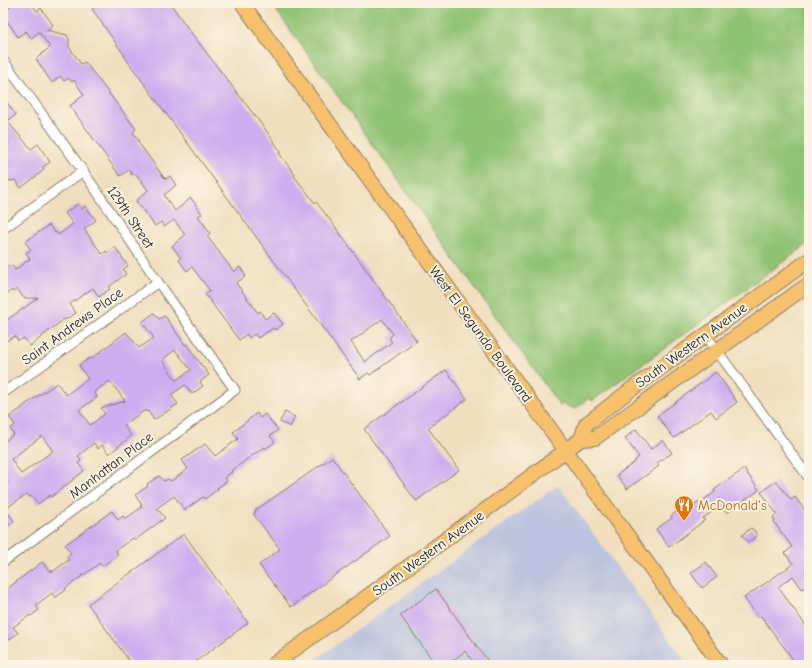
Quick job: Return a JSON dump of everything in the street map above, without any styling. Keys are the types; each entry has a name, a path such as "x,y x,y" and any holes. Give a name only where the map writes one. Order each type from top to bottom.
{"main road":[{"name":"West El Segundo Boulevard","path":"242,3 721,665"},
{"name":"South Western Avenue","path":"581,439 586,424 705,334 809,260"},
{"name":"South Western Avenue","path":"275,664 581,439 595,438 809,284"}],"street":[{"name":"129th Street","path":"4,64 83,171 158,282 236,390"},
{"path":"3,230 83,171"},
{"name":"Saint Andrews Place","path":"3,393 158,282"},
{"path":"705,334 809,478"},
{"name":"Manhattan Place","path":"3,562 236,390"}],"shaded area":[{"path":"558,485 688,665 308,665"}],"green space":[{"path":"271,3 809,3 809,243 592,401 589,398 575,409 562,404 560,406"}],"building":[{"path":"7,3 31,3 37,11 41,8 53,25 46,30 67,35 69,39 69,47 81,64 85,62 136,129 133,132 139,141 138,142 162,175 166,179 170,176 176,185 164,195 175,211 191,198 202,214 198,216 210,233 207,236 234,272 240,267 246,276 236,283 258,313 260,311 265,319 274,313 283,324 275,330 274,328 258,338 255,334 249,338 247,334 239,340 205,294 210,291 192,267 187,271 179,260 181,258 172,246 185,235 174,220 164,227 161,222 155,226 136,201 148,190 135,173 132,175 129,170 120,176 70,106 84,95 74,80 72,82 69,78 64,81 60,76 52,83 36,59 50,47 39,32 31,38 26,31 18,37 3,15 3,12 10,7"},
{"path":"99,3 170,3 265,129 281,152 279,153 295,175 294,176 334,225 417,341 370,375 368,373 360,379 124,56 92,9","holes":["382,319 393,334 389,338 392,342 365,362 351,342"]},
{"path":"3,97 16,115 7,121 31,149 38,144 50,162 43,167 44,170 21,188 15,180 3,180 3,149 9,143 3,135"},
{"path":"78,204 82,209 85,206 96,220 84,229 102,254 106,251 107,253 115,247 128,266 123,269 126,274 99,297 93,288 70,304 76,313 65,320 64,319 30,346 24,338 18,341 15,336 3,343 3,323 38,298 24,298 17,289 13,292 12,290 3,297 3,260 8,267 12,265 15,270 30,259 26,253 31,250 25,242 49,225 58,235 73,224 65,213"},
{"path":"154,313 159,319 165,316 185,345 186,344 209,375 200,382 203,386 192,394 185,385 171,395 178,404 154,420 148,411 146,412 145,410 124,425 131,436 109,454 102,445 98,449 94,443 78,456 81,461 78,463 84,471 51,497 50,495 38,504 32,496 30,497 27,494 5,509 14,521 3,530 3,487 8,483 3,476 3,443 14,434 10,429 15,425 9,417 57,383 66,395 88,379 79,365 90,358 91,359 126,332 139,348 154,338 142,322","holes":["175,350 191,370 176,380 162,360","110,381 125,401 101,408 105,414 90,425 79,410 97,397 94,392","42,436 53,451 21,474 11,459"]},
{"path":"446,370 467,399 428,428 459,470 416,501 364,429"},
{"path":"716,372 737,402 716,418 711,411 674,438 657,416"},
{"path":"285,412 295,417 290,427 280,422"},
{"path":"257,413 260,418 265,414 278,430 270,436 275,442 265,449 264,447 231,471 232,472 225,477 227,481 205,499 203,497 185,510 174,496 157,508 165,518 135,540 133,538 116,550 118,555 102,566 100,563 71,584 65,589 66,590 55,598 52,593 36,605 39,610 13,627 18,633 9,640 3,632 3,629 8,626 3,619 3,592 42,562 49,571 51,570 52,572 69,560 66,557 71,553 65,545 112,511 118,520 123,516 125,519 142,507 140,506 142,505 135,495 148,486 147,484 159,476 164,481 168,479 171,481 188,469 182,460 205,444 215,456 238,439 233,432"},
{"path":"636,429 651,449 663,440 672,453 657,463 659,466 627,489 617,475 639,457 625,438"},
{"path":"332,457 390,536 291,607 259,565 280,549 254,515 256,510"},
{"path":"744,469 759,490 727,513 722,505 703,518 705,520 669,547 656,529 672,518 671,516 687,504 689,505 692,503 693,505 700,501 701,502 715,492 714,490"},
{"path":"776,481 791,500 795,497 809,516 809,568 805,571 809,576 809,584 802,589 793,576 778,587 809,630 809,665 797,665 761,616 759,618 744,598 793,564 785,553 792,547 774,522 773,517 777,514 761,492"},
{"path":"751,528 755,531 757,536 748,542 742,535"},
{"path":"184,534 248,623 191,665 132,665 88,604"},
{"path":"706,562 717,577 702,588 691,573"},
{"path":"436,589 491,665 476,665 465,651 447,665 436,665 400,615"}],"place":[{"name":"McDonald's","path":"684,522"}]}
